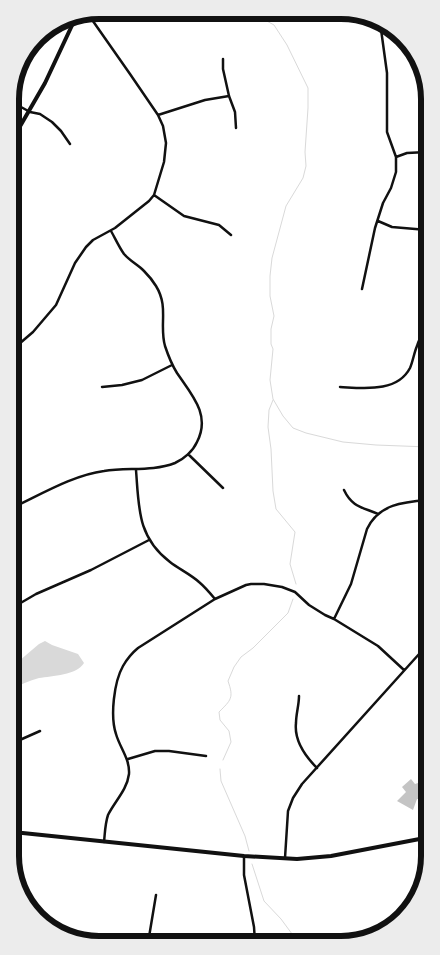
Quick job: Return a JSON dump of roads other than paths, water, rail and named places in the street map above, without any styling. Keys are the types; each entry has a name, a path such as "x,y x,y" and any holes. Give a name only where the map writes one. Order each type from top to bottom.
{"street":[{"path":"19,344 33,332 56,305 75,263 86,247 93,240 111,231 138,211 154,195 164,162 166,143 163,126 158,115 92,19"},
{"path":"19,129 46,83 73,23"},
{"path":"362,289 375,228 383,203 392,188 396,172 396,157 387,132 387,73 381,30"},
{"path":"223,59 223,69 229,96 235,112 236,128"},
{"path":"158,115 205,100 229,96"},
{"path":"19,107 40,114 52,122 70,144"},
{"path":"396,157 407,153 421,152"},
{"path":"154,195 184,216 219,225 231,234"},
{"path":"378,221 392,226 421,229"},
{"path":"19,505 66,482 87,475 103,471 158,467 176,463 193,449 198,440 202,415 195,400 172,365 164,342 164,309 160,294 144,271 124,253 111,231"},
{"path":"340,387 368,389 385,386 397,381 410,368 416,346 421,337"},
{"path":"102,386 122,385 142,380 172,365"},
{"path":"188,454 222,488"},
{"path":"136,469 139,513 149,540 164,557 198,580 215,599"},
{"path":"344,490 348,500 378,514"},
{"path":"334,619 351,584 370,524 382,510 395,504 421,501"},
{"path":"19,604 149,540"},
{"path":"104,842 108,815 127,783 129,768 128,759 116,735 113,711 118,681 123,667 138,648 215,599 251,584 282,587 295,592 309,605 378,646 404,670"},
{"path":"284,859 288,811 293,798 302,784 421,652"},
{"path":"299,696 296,724 298,740 308,758 317,768"},
{"path":"19,740 40,731"},
{"path":"128,759 155,751 206,756"},
{"path":"19,833 297,860 331,856 421,839"},
{"path":"244,856 244,876 255,936"},
{"path":"149,936 156,895"}],"waterway":[{"path":"262,19 274,25 287,45 308,88 306,166 303,178 286,206 272,258 270,296 274,316 271,329 273,349 270,380 273,399 293,428 306,433 343,442 421,447"},
{"path":"273,400 269,410 268,427 273,491 276,509 295,532 290,564 296,584"},
{"path":"223,760 231,742 229,731 220,720 219,712 230,698 231,691 228,681 234,667 241,657 253,648 288,613 293,599"},
{"path":"220,769 221,781 245,836 249,851"},
{"path":"252,864 264,901 294,936"}]}
